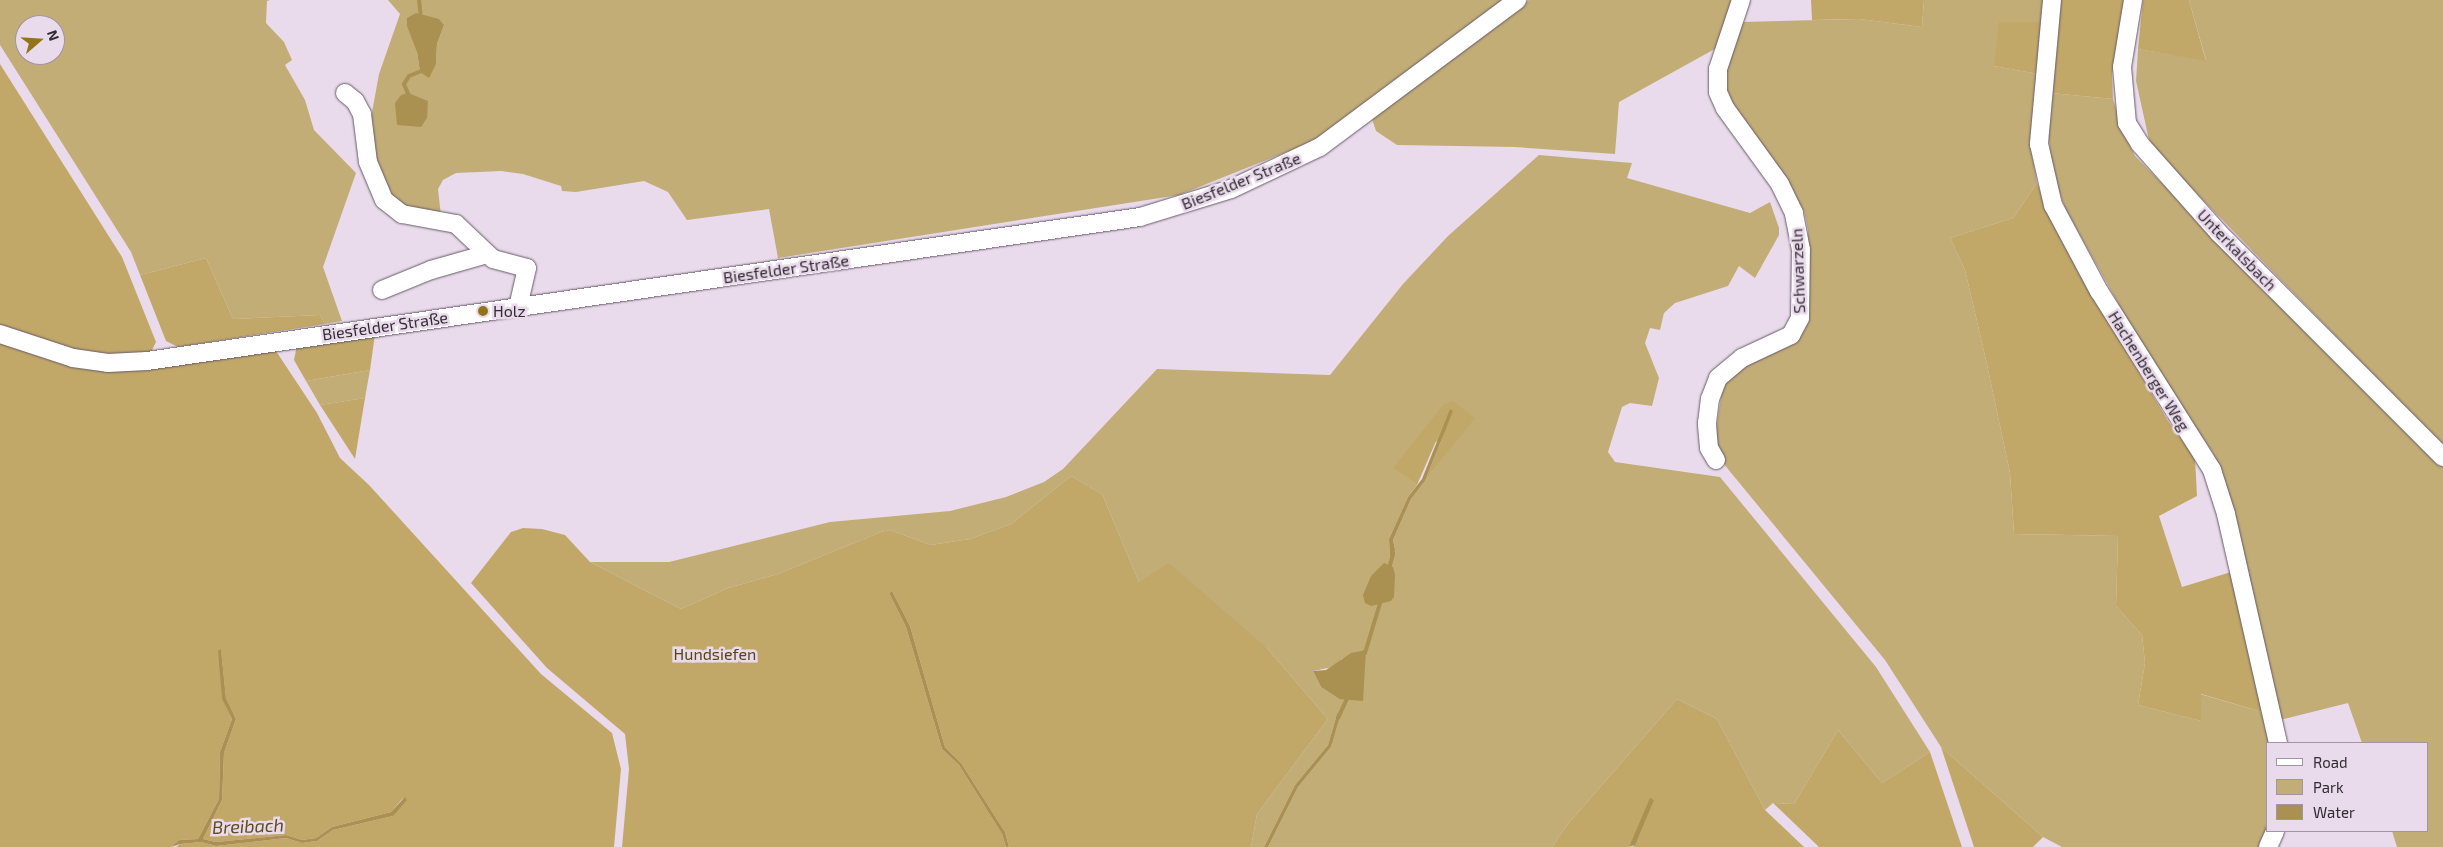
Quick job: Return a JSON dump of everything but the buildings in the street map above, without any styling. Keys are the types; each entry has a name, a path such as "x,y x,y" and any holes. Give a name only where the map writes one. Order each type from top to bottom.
{"street":[{"name":"Biesfelder Straße","path":"0,334 74,358 127,362 1029,234 1168,210 1231,189 1320,147 1517,0"},
{"name":"Schwarzeln","path":"1716,460 1709,448 1707,424 1710,399 1718,378 1742,358 1791,335 1800,318 1801,250 1794,213 1780,184 1725,108 1718,92 1718,69 1741,0"},
{"name":"Hachenberger Weg","path":"2052,0 2039,144 2044,175 2053,205 2098,291 2172,410 2205,458 2219,489 2278,742"},
{"name":"Unterkalsbach","path":"2133,0 2122,68 2127,123 2140,144 2219,233 2443,457"},
{"path":"345,93 355,102 362,114 368,162 384,200 402,214 456,224 488,254 500,262 527,268 518,307"},
{"path":"382,290 431,270 488,254"},
{"path":"2268,847 2275,832"}],"green space":[{"path":"0,0 270,0 267,1 266,23 284,42 292,60 285,65 305,100 314,130 356,173 323,267 342,321 325,324 320,315 233,319 206,258 140,275 131,252 0,45"},
{"path":"388,0 1504,0 1314,141 1179,195 778,258 769,209 687,220 668,192 644,181 576,192 562,191 561,186 523,174 501,171 456,173 443,180 438,189 441,216 395,206 368,145 368,134 379,74 400,14","holes":["444,25 437,44 436,64 420,72 417,52"]},
{"path":"1529,0 1737,0 1722,45 1619,102 1615,154 1515,147 1397,145 1376,131 1372,119"},
{"path":"1811,0 1924,0 1922,27 1859,19 1812,20"},
{"path":"1924,0 2044,0 2042,22 1994,66 2038,74 2031,148 2037,183 2013,218 1950,238 1965,270 1986,360 2010,473 2014,534 2118,536 2116,606 2142,635 2145,663 2138,705 2201,721 2200,694 2262,712 2269,742 2266,742 2266,832 2259,847 2062,847 2043,837 1941,747 1885,660 1723,463 1715,438 1723,384 1805,318 1808,230 1804,211 1725,94 1723,74 1741,22 1859,19 1922,27"},
{"path":"2060,0 2126,0 2112,74 2113,99 2051,93"},
{"path":"2143,0 2189,0 2206,61 2138,49"},
{"path":"2189,0 2443,0 2443,446 2162,158 2149,140 2136,81 2138,49 2206,60"},
{"path":"1999,22 2042,22 2038,74 1994,66"},
{"path":"0,64 122,257 156,342 151,352 108,355 65,348 0,325"},
{"path":"2051,93 2113,99 2122,130 2135,156 2443,466 2443,847 2397,847 2392,832 2428,832 2428,742 2362,742 2348,703 2280,720 2226,485 2213,453 2151,362 2065,208 2052,170 2048,129"},
{"path":"1539,155 1632,163 1627,178 1750,213 1770,202 1779,228 1779,235 1755,278 1739,266 1728,286 1675,303 1664,313 1660,330 1650,328 1645,343 1659,378 1652,406 1630,403 1622,407 1608,452 1615,462 1720,477 1876,667 1930,752 1882,783 1838,730 1794,804 1773,803 1765,810 1717,719 1677,699 1567,825 1552,847 1268,847 1298,787 1331,747 1337,714 1328,745 1295,785 1264,847 1251,847 1257,814 1328,719 1267,648 1139,582 1102,494 1071,476 1011,524 970,539 931,545 890,530 881,532 778,574 728,588 681,609 590,562 669,562 830,522 950,511 1006,497 1044,482 1063,469 1157,369 1330,375 1403,284 1448,236","holes":["1474,418 1411,499 1393,540 1395,549 1390,559 1389,539 1408,497 1417,485 1394,468","1343,658 1339,699 1321,687 1313,671 1333,667"]},
{"path":"2037,183 2049,216 2078,270 2168,421 2195,458 2197,496 2159,516 2182,587 2231,572 2262,712 2201,694 2201,721 2138,705 2145,663 2142,635 2116,606 2118,536 2014,534 2010,473 1986,360 1965,270 1950,238 2013,218"},
{"path":"206,258 233,319 320,315 325,324 178,347 166,341 140,275"},
{"path":"375,334 370,370 306,381 294,360 297,345"},
{"path":"0,342 78,367 274,348 317,413 340,458 369,485 541,674 612,733 621,769 614,847 176,847 180,844 201,842 216,846 286,838 302,843 317,841 333,830 393,816 404,797 391,812 332,827 316,838 302,840 286,835 216,842 203,839 222,800 224,753 236,719 226,698 221,650 222,698 232,719 220,752 219,799 198,839 179,840 171,847 0,847"},
{"path":"370,370 365,398 320,405 306,381"},
{"path":"365,398 355,459 320,405"},
{"path":"1453,401 1475,418 1425,481 1453,411 1450,409 1417,485 1393,468 1443,405"},
{"name":"Hundsiefen","path":"1071,476 1102,494 1139,582 1169,563 1267,648 1328,719 1257,814 1251,847 1009,847 1005,832 961,763 945,747 910,626 892,591 889,593 906,627 942,749 959,765 1002,834 1006,847 622,847 629,769 625,734 547,668 471,583 511,532 523,528 542,529 565,535 590,562 681,609 728,588 778,574 881,532 890,530 931,545 970,539 1011,524"},
{"path":"1677,699 1717,719 1765,810 1804,847 1633,847 1653,800 1629,847 1552,847 1567,825"},
{"path":"1838,730 1882,783 1930,752 1962,847 1819,847 1773,803 1794,804"},
{"path":"1941,747 2043,837 2033,847 1974,847"}],"water":[{"path":"416,13 439,19 444,25 437,44 436,64 429,78 420,72 417,52 407,26 407,18"},
{"path":"408,93 428,101 427,118 421,127 397,125 395,103 401,95"},
{"path":"1450,409 1453,411 1425,481 1411,499 1393,540 1395,549 1393,559 1390,559 1389,539 1408,497 1422,479"},
{"path":"1384,563 1393,567 1395,575 1394,597 1391,601 1371,606 1365,603 1363,595 1371,576"},
{"path":"892,591 910,626 945,747 961,763 1005,832 1009,847 1006,847 1002,834 959,765 942,749 906,627 889,593"},
{"path":"221,649 226,698 236,719 224,753 222,800 203,839 216,842 286,835 302,840 316,838 332,827 391,812 405,797 407,800 393,816 333,830 317,841 302,843 286,838 216,846 201,842 171,847 179,840 198,839 219,799 220,752 232,719 222,699 218,651"},
{"path":"1366,650 1363,701 1339,699 1321,687 1313,671 1326,670 1351,653"},
{"path":"1341,712 1331,747 1298,787 1268,847 1264,847 1295,785 1328,745 1337,714"},
{"path":"1650,798 1654,800 1635,845 1629,847"}],"waterway":[{"path":"419,0 421,19"},
{"path":"409,96 404,84 409,76 424,70"},
{"path":"1389,569 1393,554"},
{"path":"1365,653 1381,600"},
{"path":"1338,718 1348,697"}],"place":[{"name":"Holz","path":"483,311"}],"water label":[{"name":"Breibach","path":"248,826"}]}
